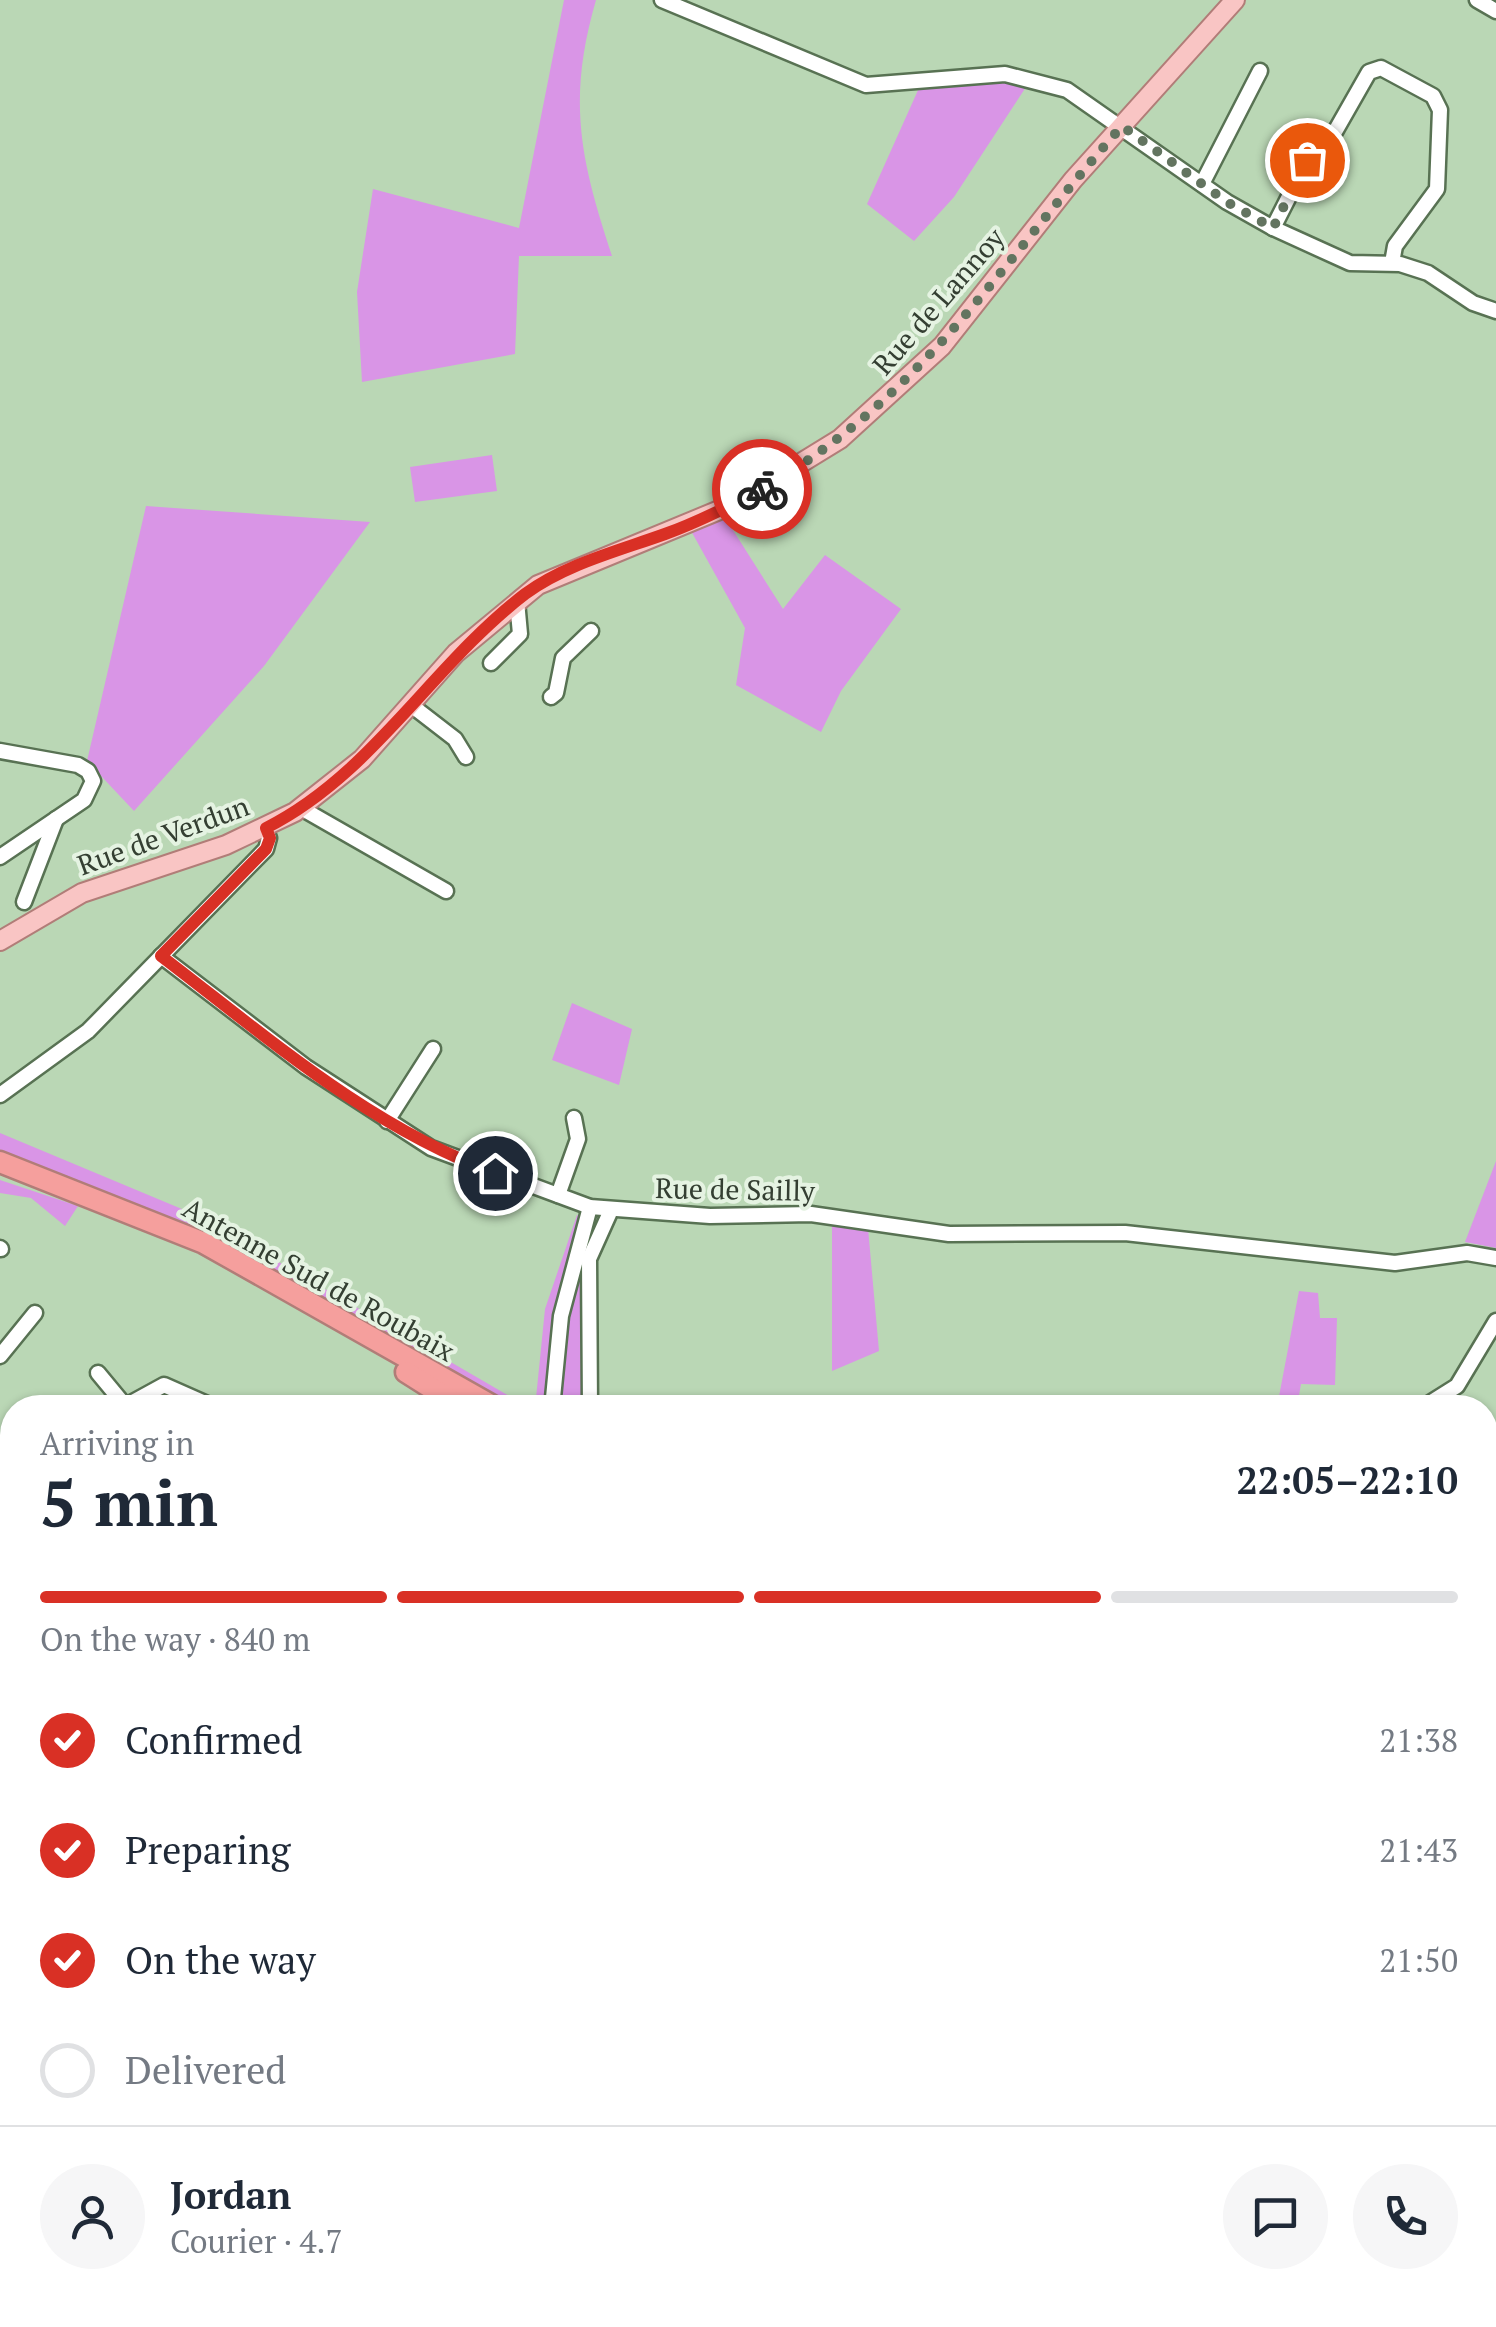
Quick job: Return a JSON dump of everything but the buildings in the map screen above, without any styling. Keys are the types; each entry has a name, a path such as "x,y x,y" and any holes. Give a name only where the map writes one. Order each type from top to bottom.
{"highway":[{"name":"Antenne Sud de Roubaix","path":"0,1166 237,1269 442,1395"},
{"name":"Antenne Sud de Roubaix","path":"0,1166 204,1243 473,1395"}],"main road":[{"name":"Rue de Lannoy","path":"417,697 468,641 561,572 734,504 850,431 942,346 1119,124 1235,0"},
{"name":"Rue de Verdun","path":"0,941 82,893 266,828 302,808 370,752 417,697"}],"street":[{"path":"662,0 858,83 890,86 1013,75 1074,93 1202,184 1273,228 1350,263 1392,263 1436,277 1473,303 1496,311"},
{"path":"1477,0 1496,10"},
{"path":"1273,228 1309,157 1328,144 1369,72 1381,68 1433,96 1440,110 1438,189 1398,241 1392,263"},
{"path":"1202,184 1260,72"},
{"path":"491,663 517,640 517,601"},
{"path":"551,697 556,693 563,658 591,631"},
{"path":"417,697 466,757"},
{"path":"0,750 68,763 88,771 92,786 89,795 0,857"},
{"path":"302,808 446,891"},
{"path":"24,902 57,818"},
{"path":"0,1095 79,1039 266,849 270,838 266,828"},
{"name":"Rue de Sailly","path":"161,956 306,1067 387,1121 440,1152 590,1208 710,1216 810,1214 949,1234 1126,1233 1380,1262 1477,1252 1496,1258"},
{"path":"387,1121 433,1049"},
{"path":"558,1196 578,1139 574,1118"},
{"path":"554,1395 561,1316 590,1208"},
{"path":"590,1395 589,1259 611,1210"},
{"path":"0,1356 35,1314"},
{"path":"1442,1395 1456,1386 1496,1321"},
{"path":"98,1372 116,1395"},
{"path":"142,1395 156,1386 172,1385 191,1395"}],"shaded area":[{"path":"564,0 596,0 582,69 581,129 592,189 612,256 519,256 515,354 362,382 357,292 373,189 519,228"},
{"path":"1000,79 1028,84 954,197 914,241 867,204 919,88"},
{"path":"492,455 497,491 415,502 410,467"},
{"path":"146,506 370,522 264,666 134,811 87,761"},
{"path":"724,516 783,609 825,555 901,609 841,691 821,732 736,685 745,628 690,529"},
{"path":"572,1003 632,1029 619,1085 552,1060"},
{"path":"0,1133 201,1217 507,1395 485,1395 380,1334 0,1158"},
{"path":"1496,1161 1496,1248 1465,1242"},
{"path":"0,1180 78,1206 65,1226 31,1198 0,1193"},
{"path":"577,1215 598,1222 585,1253 585,1395 536,1395 545,1309"},
{"path":"832,1222 868,1228 879,1351 832,1371"},
{"path":"1299,1291 1318,1293 1320,1318 1337,1318 1335,1385 1301,1384 1299,1395 1279,1395"}],"way so far":[{"path":"762,489 850,431 922,367 962,324 1068,187 1122,126 1227,202 1273,228 1307,160"}],"route":[{"path":"495,1173 431,1148 387,1121 306,1067 161,956 266,849 270,838 266,828 308,803 362,759 456,653 517,601 561,572 686,526 762,489"}]}
